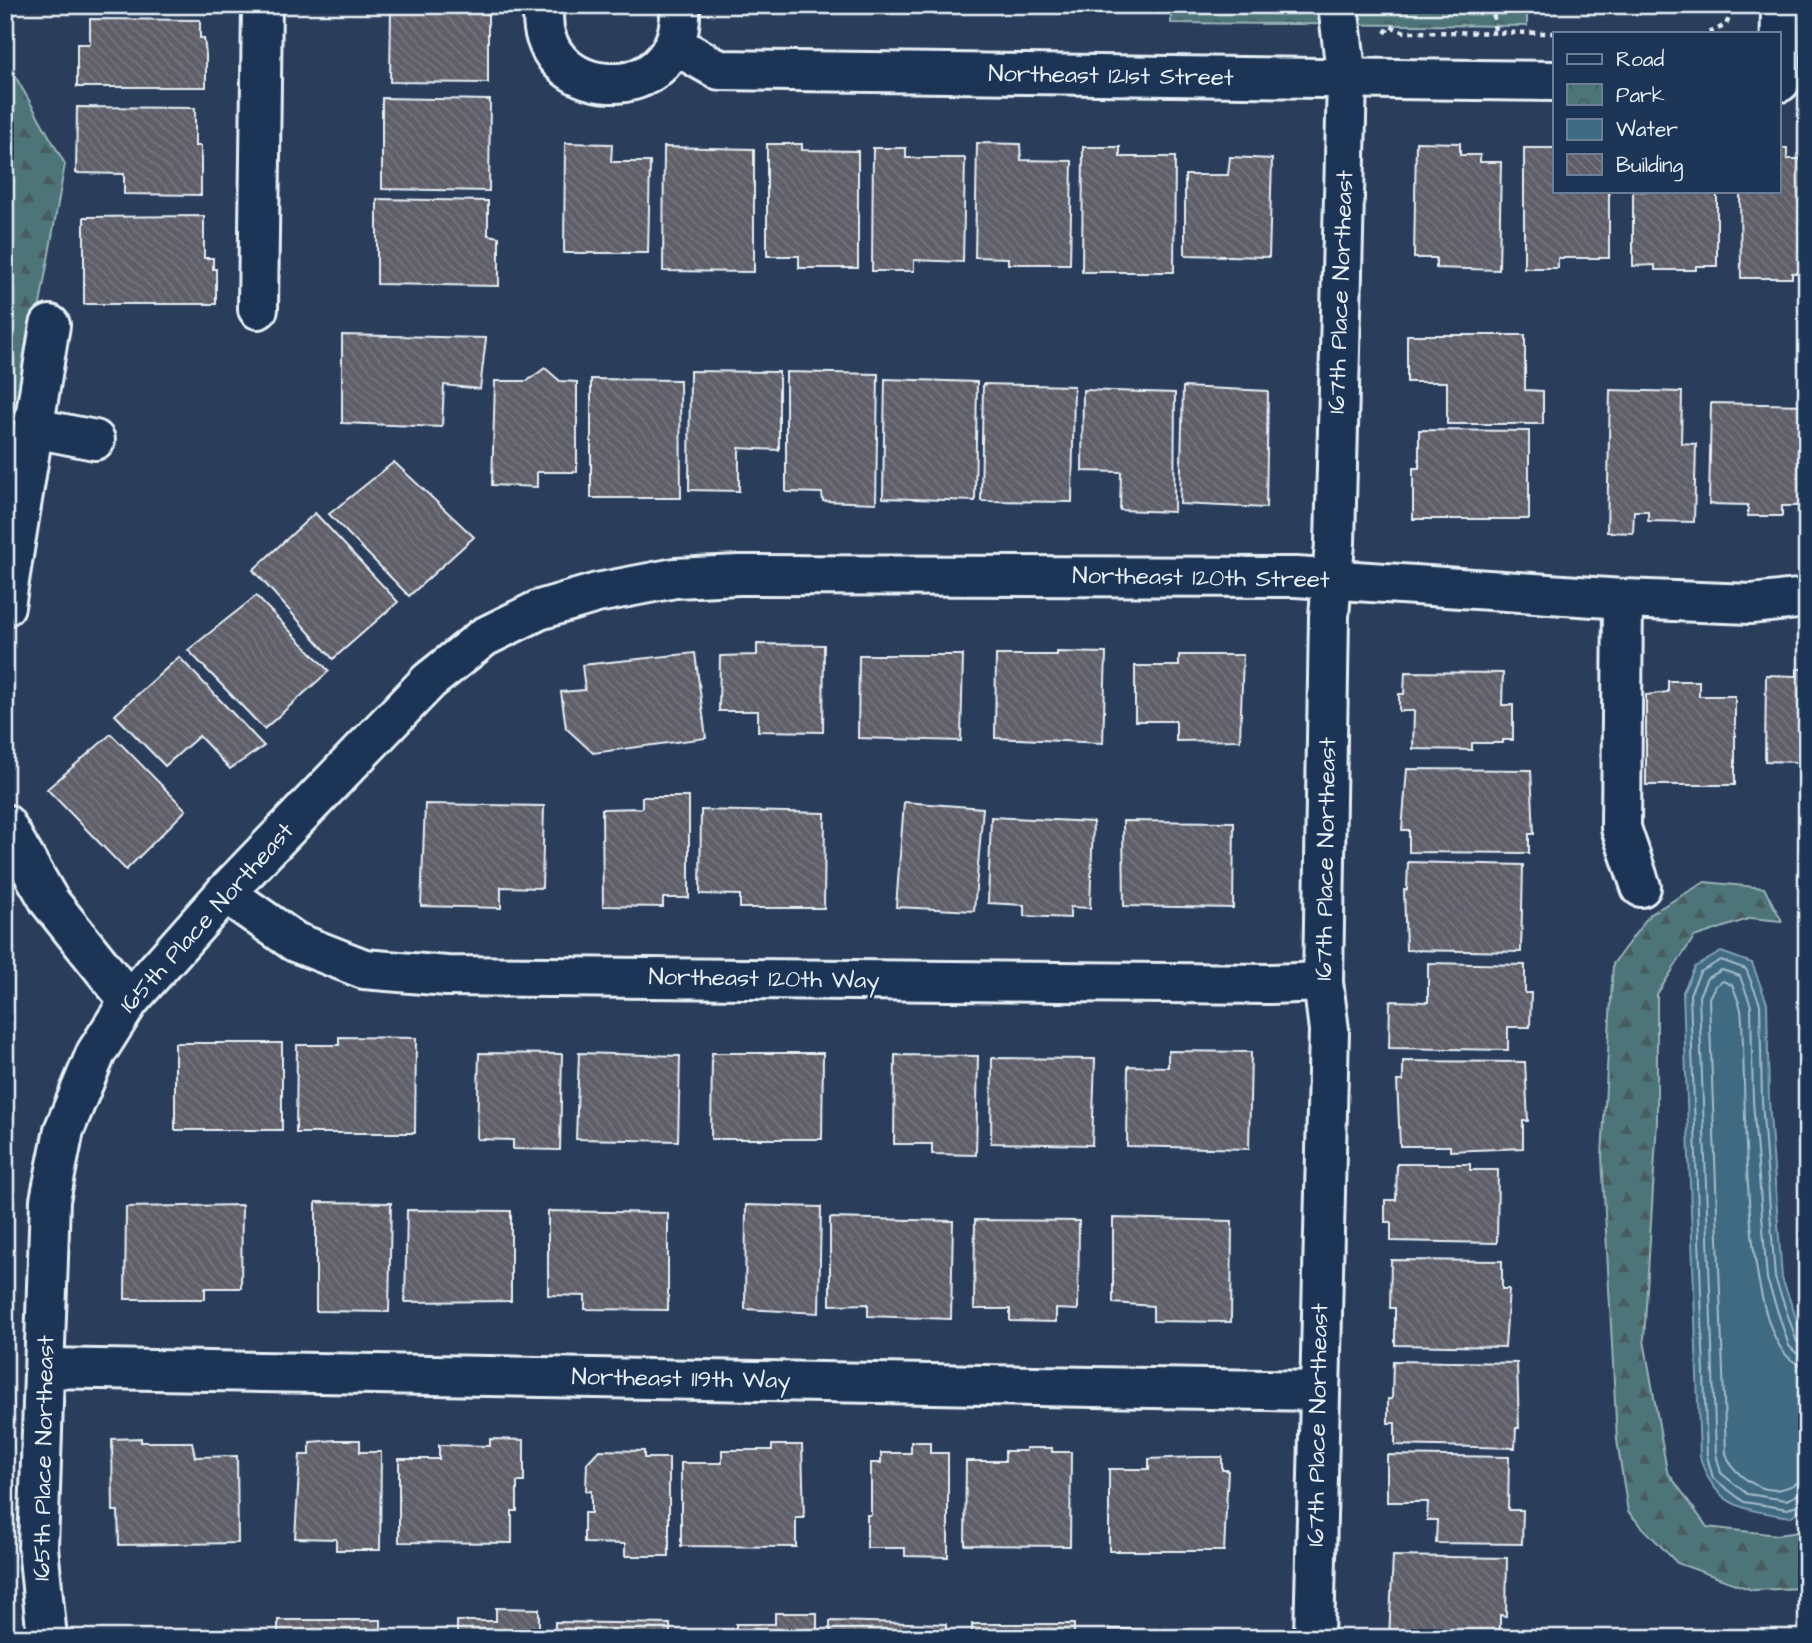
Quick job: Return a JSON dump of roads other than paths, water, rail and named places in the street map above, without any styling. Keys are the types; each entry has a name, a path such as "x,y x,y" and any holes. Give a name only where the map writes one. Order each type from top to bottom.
{"street":[{"path":"258,310 262,5"},
{"path":"544,5 544,30 552,50 565,67 583,79 604,85 626,84 646,76 663,63 675,45 681,23 680,5"},
{"name":"167th Place Northeast","path":"1314,1638 1329,1030 1323,982 1347,80 1338,5"},
{"path":"1781,5 1788,82"},
{"name":"Northeast 121st Street","path":"675,45 719,70 1553,81"},
{"path":"5,606 50,325"},
{"path":"34,428 95,440"},
{"name":"Northeast 120th Street","path":"597,593 675,578 739,575 1332,579 1751,604 1807,598"},
{"name":"165th Place Northeast","path":"47,1638 37,1547 50,1200 64,1130 96,1053 128,1002 225,893 429,681 484,638 539,610 597,593"},
{"path":"1623,598 1621,828 1641,887"},
{"path":"5,824 50,902 128,1002"},
{"name":"Northeast 120th Way","path":"225,893 295,942 365,969 433,975 1270,984 1323,982"},
{"name":"Northeast 119th Way","path":"45,1368 1318,1391"}],"water":[{"path":"1721,952 1752,963 1767,1003 1769,1100 1782,1278 1807,1349 1807,1505 1790,1517 1745,1508 1722,1496 1706,1474 1700,1457 1683,992 1695,967"}]}
